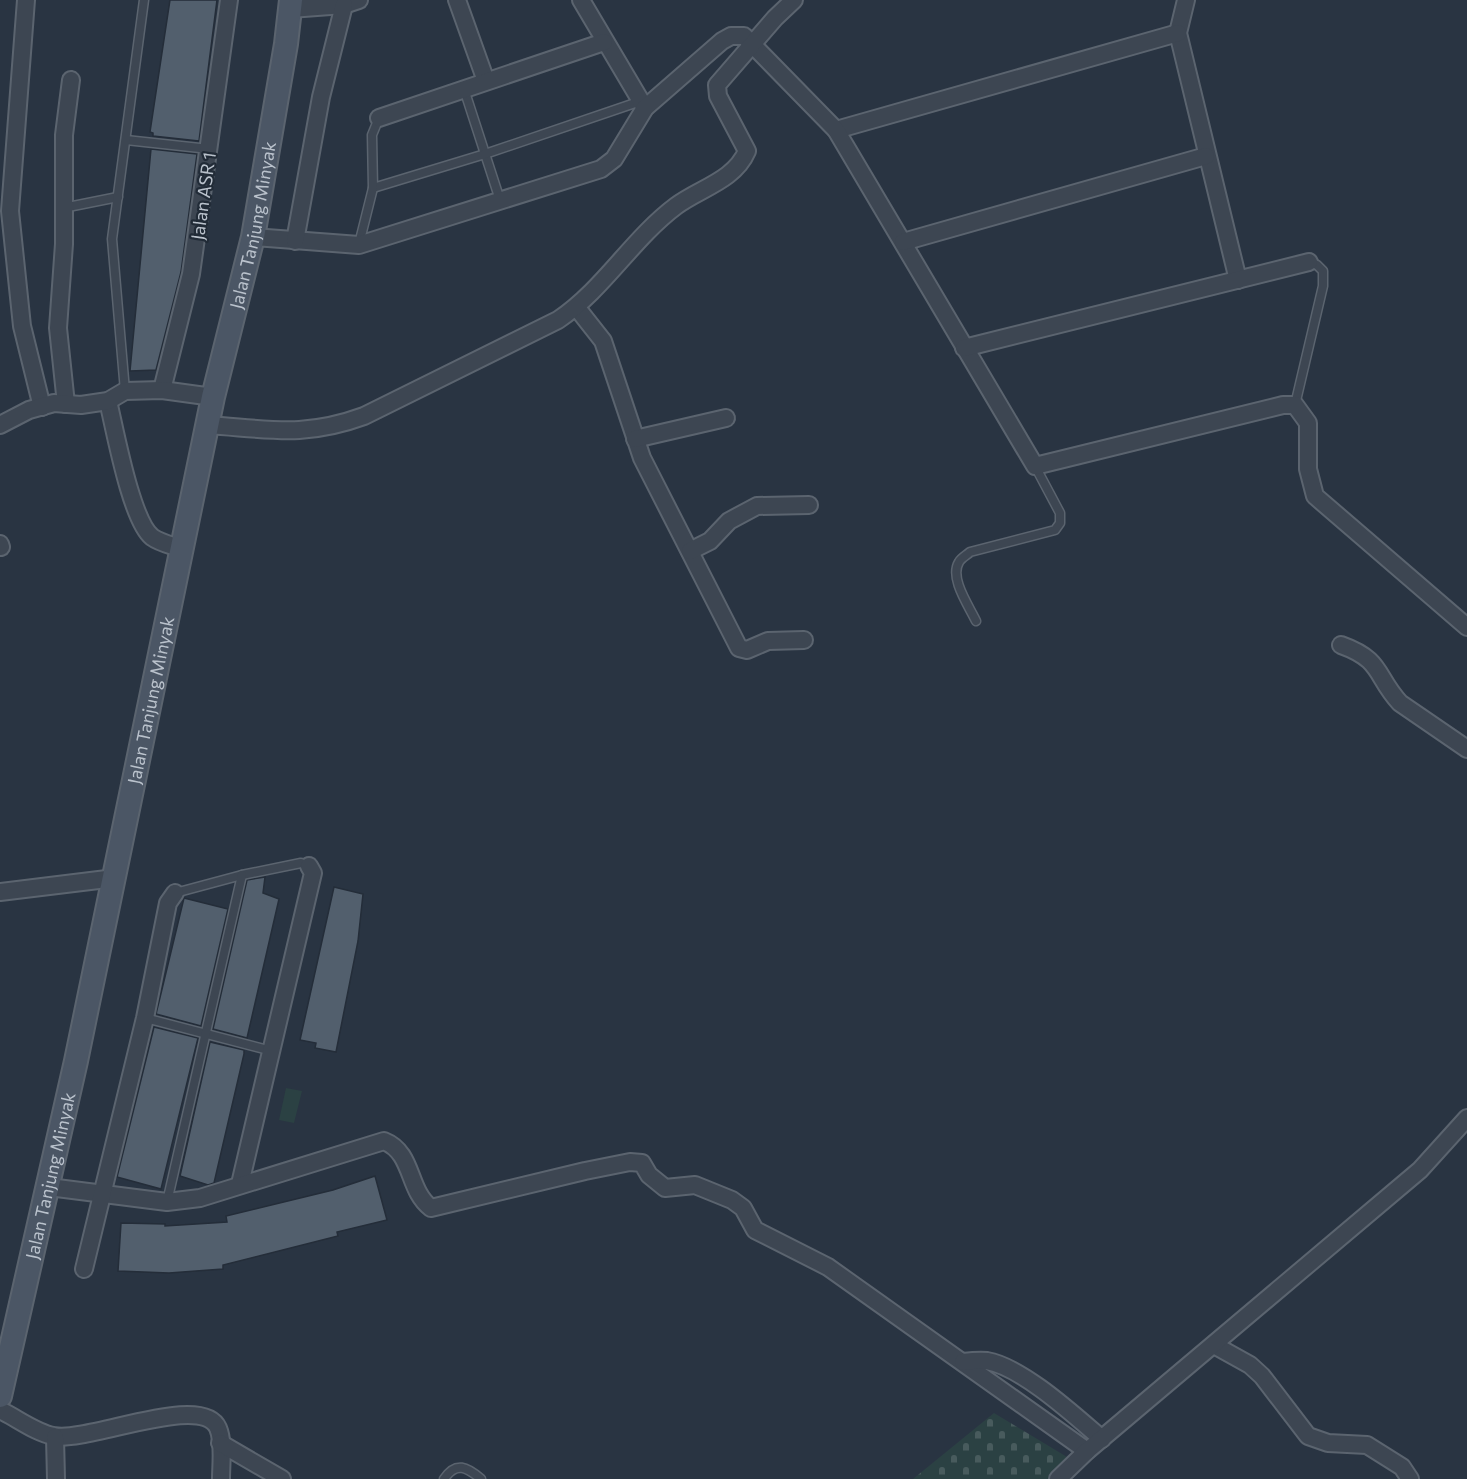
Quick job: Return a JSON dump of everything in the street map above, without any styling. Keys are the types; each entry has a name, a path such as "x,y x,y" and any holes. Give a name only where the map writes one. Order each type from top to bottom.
{"main road":[{"name":"Jalan Tanjung Minyak","path":"0,1396 49,1187 115,878 213,397 253,237 286,44 290,4"}],"street":[{"path":"26,0 10,211 22,326 42,407"},
{"name":"Jalan ASR 1","path":"162,390 191,274 229,0"},
{"path":"457,0 486,81"},
{"path":"581,0 643,104"},
{"path":"208,425 285,433 334,427 364,416 558,320 577,308 666,213 687,197 721,181 742,162 747,151 718,96 717,85 794,0"},
{"path":"1186,0 1179,33 1206,156 1238,280"},
{"path":"290,4 351,3 321,97 295,241"},
{"path":"836,130 1179,33"},
{"path":"253,237 359,245 600,169 614,159 643,104 722,41 731,36 744,36 836,130 1035,466 1283,405 1295,405 1308,423 1308,469 1315,496 1467,627"},
{"path":"379,118 604,42"},
{"path":"66,404 58,328 64,135 71,80"},
{"path":"903,242 1206,156"},
{"path":"964,348 1309,262"},
{"path":"577,308 603,341 635,439 660,497 739,648 747,650 768,641 804,640"},
{"path":"0,425 42,407 108,401 125,391 162,390 213,397"},
{"path":"108,401 131,493 143,524 153,537 183,549"},
{"path":"635,439 726,418"},
{"path":"690,551 710,541 729,521 757,506 809,505"},
{"path":"1341,645 1370,658 1391,693 1400,703 1467,749"},
{"path":"240,1184 313,873 309,866"},
{"path":"0,892 115,878"},
{"path":"84,1269 145,1018 168,903 175,892"},
{"path":"1058,1479 1087,1451 1420,1170 1467,1118"},
{"path":"49,1187 167,1202 200,1198 384,1141 402,1152 421,1200 431,1208 585,1171 630,1162 642,1163 649,1175 665,1188 695,1185 732,1200 743,1208 755,1230 828,1267 1087,1451"},
{"path":"1214,1345 1250,1365 1262,1376 1308,1436 1328,1443 1367,1445 1402,1467 1410,1479"},
{"path":"963,1362 984,1360 1020,1376 1062,1405 1102,1439"},
{"path":"0,1410 55,1437 106,1432 144,1421 186,1415 206,1417 213,1420 219,1429 221,1479"},
{"path":"55,1437 56,1479"},
{"path":"220,1443 282,1479"}],"lane":[{"path":"125,391 112,239 144,0"},
{"path":"464,89 500,200"},
{"path":"373,188 643,104"},
{"path":"359,245 373,188 372,135 379,118"},
{"path":"126,140 209,149"},
{"path":"63,208 118,197"},
{"path":"1295,405 1323,286 1323,271 1317,265 1309,262"},
{"path":"976,621 959,583 957,570 959,562 970,552 1055,530 1060,523 1060,513 1035,466"},
{"path":"175,892 300,863 309,866"},
{"path":"167,1202 242,875"},
{"path":"145,1018 273,1051"},
{"path":"444,1479 450,1470 458,1466 468,1468 481,1479"}],"green space":[{"path":"286,1088 302,1091 294,1123 279,1120"},
{"path":"994,1413 1067,1457 1049,1479 913,1479"}],"building":[{"path":"170,0 217,0 199,141 153,136 150,132"},
{"path":"151,149 197,154 181,272 156,370 130,371"},
{"path":"265,877 263,893 279,899 247,1038 213,1029 247,880"},
{"path":"334,887 363,894 358,941 336,1052 315,1048 316,1043 300,1040"},
{"path":"184,898 228,909 201,1026 156,1014"},
{"path":"154,1027 198,1038 161,1189 117,1177"},
{"path":"210,1042 244,1050 244,1054 214,1183 208,1185 180,1176"},
{"path":"375,1176 387,1220 337,1232 338,1236 223,1265 223,1269 169,1273 118,1271 121,1223 165,1224 165,1226 227,1222 226,1216 333,1190"}]}
